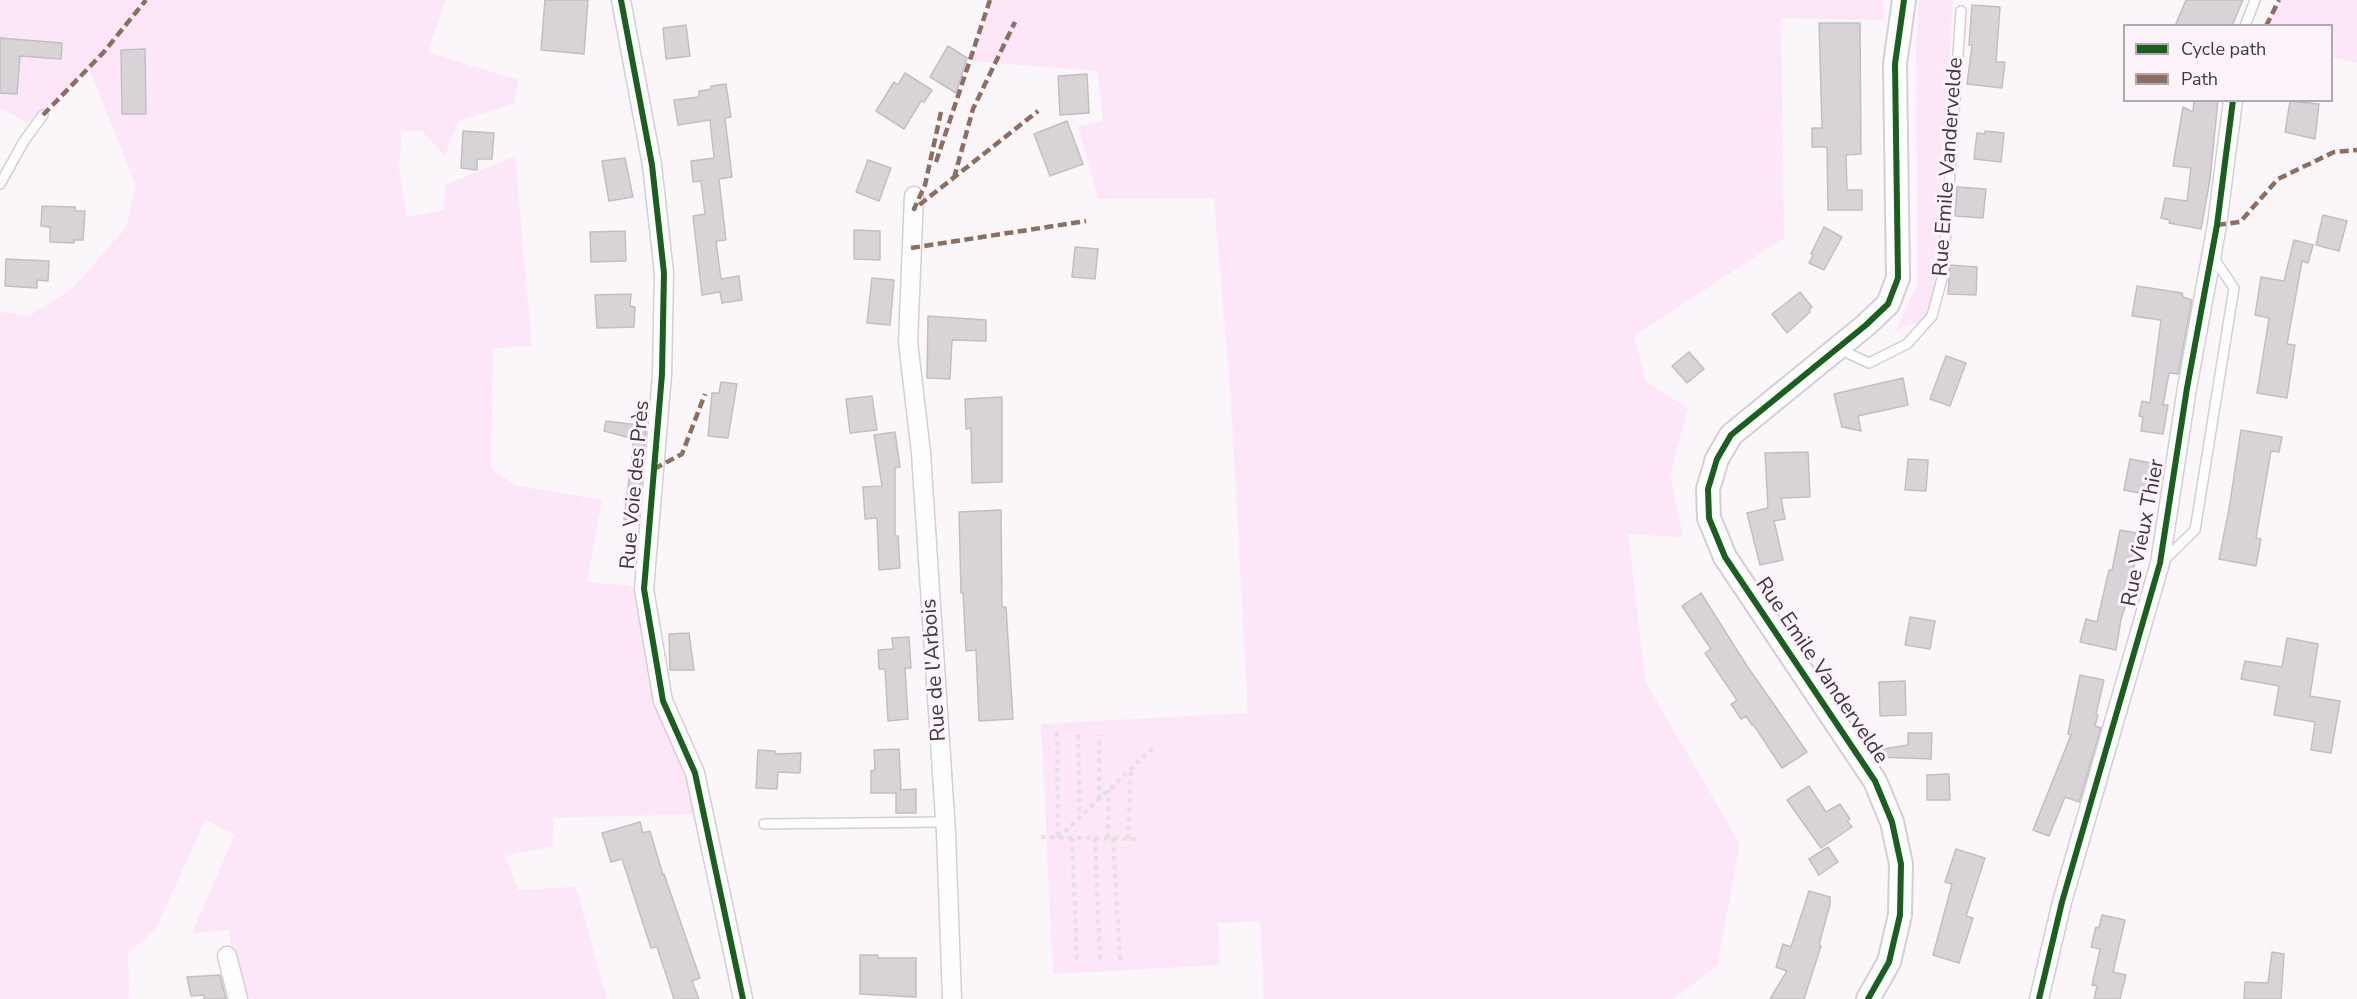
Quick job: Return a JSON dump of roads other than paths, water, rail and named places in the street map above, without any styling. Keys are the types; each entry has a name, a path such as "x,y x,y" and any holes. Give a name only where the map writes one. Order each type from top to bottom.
{"street":[{"name":"Rue Voie des Près","path":"621,0 652,165 664,273 662,374 644,589 663,701 695,773 743,999"},
{"path":"1839,349 1888,304 1898,278 1895,64 1904,0"},
{"name":"Rue Vieux Thier","path":"2039,999 2062,902 2160,563 2211,254 2233,102"},
{"name":"Rue de l'Arbois","path":"914,196 908,342 921,453 945,822 952,999"},
{"name":"Rue Emile Vandervelde","path":"1839,349 1731,435 1717,459 1708,489 1709,519 1725,557 1875,781 1892,822 1901,864 1900,915 1889,962 1868,999"},
{"path":"227,956 238,999"}],"lane":[{"path":"2246,24 2255,0"},
{"name":"Rue Emile Vandervelde","path":"1839,349 1869,363 1907,344 1932,316 1943,275 1961,11"},
{"path":"0,184 24,141 43,116"},
{"name":"Rue Vieux Thier","path":"2160,563 2194,530 2234,288 2211,254"},
{"path":"764,824 945,822"}]}
